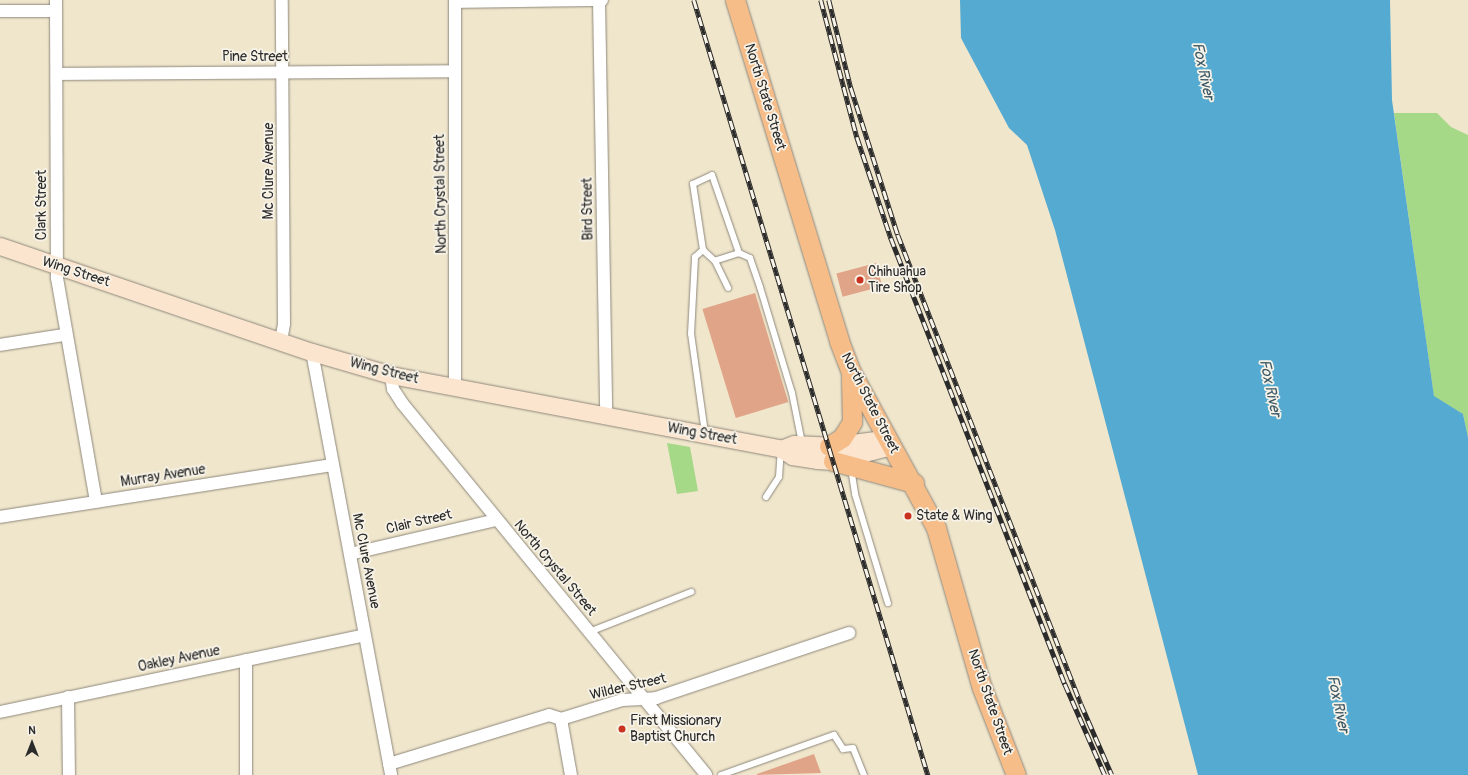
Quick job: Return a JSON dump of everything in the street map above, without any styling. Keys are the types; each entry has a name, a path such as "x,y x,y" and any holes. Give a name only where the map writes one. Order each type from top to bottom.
{"main road":[{"name":"North State Street","path":"735,0 850,370 888,442 914,483 936,528 982,688 1016,775"},
{"path":"850,370 852,422 842,438 838,457 914,483"}],"street":[{"name":"Mc Clure Avenue","path":"281,341 284,324 282,0"},
{"name":"Bird Street","path":"599,0 606,417"},
{"path":"455,1 602,0"},
{"name":"North Crystal Street","path":"455,1 454,71 457,228 455,387"},
{"path":"0,11 56,5"},
{"name":"Clark Street","path":"56,5 57,265 64,334 96,502"},
{"name":"Pine Street","path":"57,74 454,71"},
{"name":"Wing Street","path":"0,246 312,352 391,375 781,449 792,456 838,457 888,442"},
{"path":"0,345 64,334"},
{"name":"Mc Clure Avenue","path":"312,352 331,466 350,554 390,769"},
{"name":"North Crystal Street","path":"391,375 392,389 402,403 643,700 706,775"},
{"name":"Wing Street","path":"781,449 802,444 838,457"},
{"name":"Murray Avenue","path":"0,517 331,466"},
{"name":"Clair Street","path":"350,554 496,520"},
{"name":"Wilder Street","path":"390,769 544,716 561,719 622,700 643,700 849,633"},
{"name":"Oakley Avenue","path":"0,712 364,635"},
{"path":"246,660 246,775"},
{"path":"68,697 69,775"},
{"path":"561,719 571,775"}],"lane":[{"path":"728,288 715,261 703,250 693,184 712,175 739,252 750,258 760,287 792,393 802,444"},
{"path":"703,250 695,257 691,334 706,435"},
{"path":"715,261 739,252"},
{"path":"766,497 779,477 781,449"},
{"path":"838,457 855,494 888,603"},
{"path":"589,632 691,592"},
{"path":"721,775 834,735 843,749 854,748 864,775"}],"green space":[{"path":"1394,113 1437,113 1451,127 1468,135 1468,437 1463,414 1434,397"},
{"path":"667,443 690,447 698,491 677,494"}],"water":[{"name":"Fox River","path":"960,0 1390,0 1392,100 1434,396 1463,414 1468,437 1468,775 1198,775 1055,230 1027,145 1009,128 961,38"}],"building":[{"name":"Chihuahua Tire Shop","path":"876,263 882,286 843,297 836,274"},
{"path":"755,293 788,402 736,418 702,309"},
{"path":"814,754 821,773 757,775 757,774"}],"railway":[{"path":"694,0 928,775"},
{"path":"821,0 857,137 891,238 1065,684 1105,775"},
{"path":"829,0 851,88 898,235 1081,704 1112,775"}],"place":[{"name":"Chihuahua Tire Shop","path":"860,280"},
{"name":"State & Wing","path":"908,516"},
{"name":"First Missionary Baptist Church","path":"622,729"}]}
